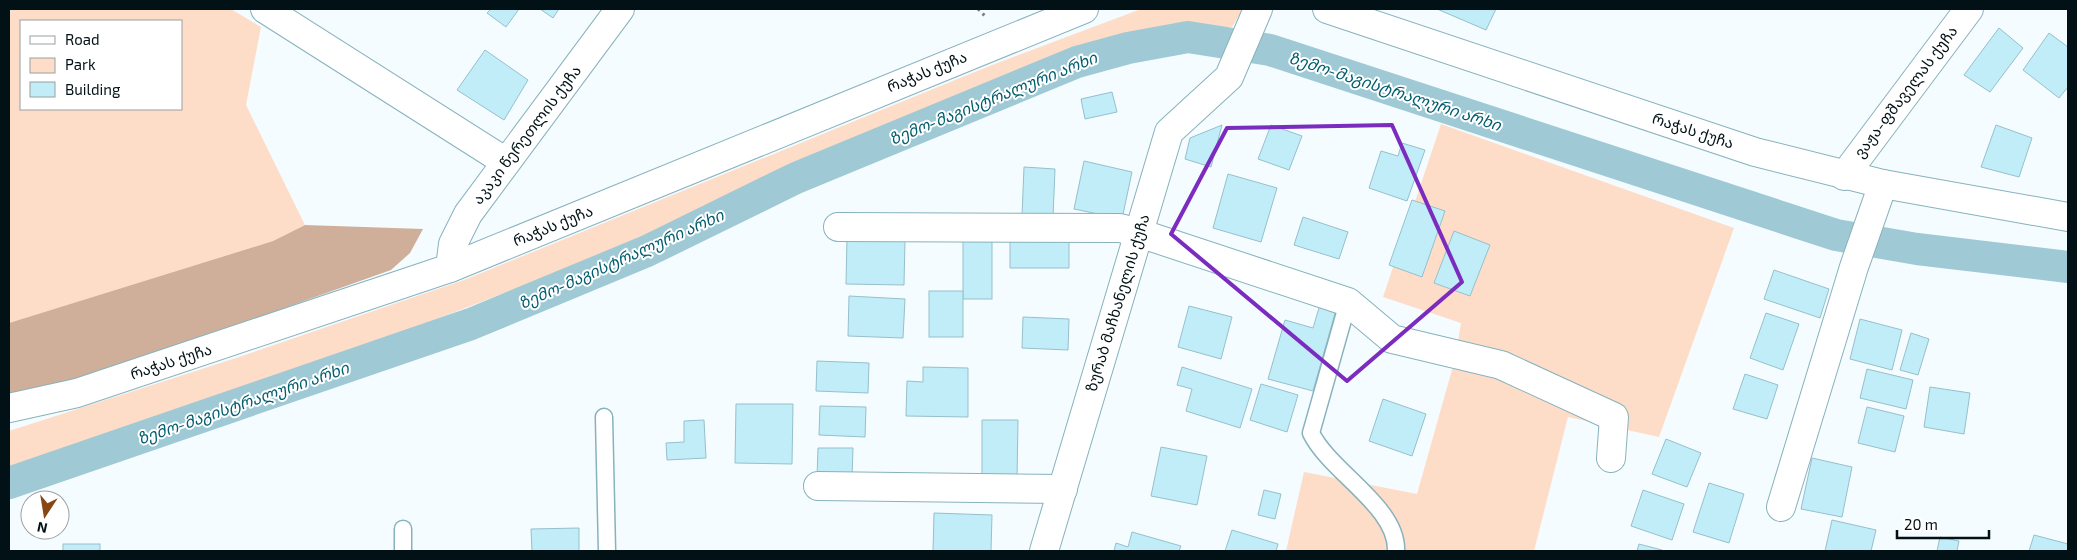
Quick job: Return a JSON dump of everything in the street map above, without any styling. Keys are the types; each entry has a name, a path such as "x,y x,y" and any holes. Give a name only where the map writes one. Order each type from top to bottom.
{"street":[{"path":"265,9 506,162"},
{"name":"აკაკი წერეთლის ქუჩა","path":"450,268 453,244 468,214 620,9"},
{"name":"რაჭას ქუჩა","path":"9,408 77,393 450,268 1084,9"},
{"name":"ზურაბ მაჩხანელის ქუჩა","path":"1044,551 1169,132 1229,77 1258,9"},
{"name":"რაჭას ქუჩა","path":"1327,9 1755,152 1844,176 2068,217"},
{"name":"ვაჟა-ფშაველას ქუჩა","path":"1844,176 1969,9"},
{"path":"1781,507 1854,267 1883,184"},
{"path":"838,227 1120,228 1139,233 1348,302 1392,339 1501,365 1614,417 1611,458"},
{"path":"818,486 1063,489"}],"lane":[{"path":"1348,302 1311,433 1318,448 1386,517 1396,551"},
{"path":"604,417 607,551"},
{"path":"403,529 403,551"}],"highlighted area":[{"path":"1392,125 1462,282 1347,381 1171,234 1227,128"}],"green space":[{"path":"9,9 231,9 261,27 246,105 305,225 273,241 9,323"},
{"path":"1141,9 1243,9 1232,27 1171,27 1052,61 632,244 421,325 9,468 9,431 236,358 464,280 987,67"},
{"path":"1441,124 1734,228 1659,437 1568,417 1534,551 1286,551 1304,472 1417,494 1455,359 1461,323 1383,297"}],"shaded area":[{"path":"305,225 423,229 410,253 391,270 87,378 9,395 9,323 273,241"}],"building":[{"path":"491,9 519,9 506,27 487,13"},
{"path":"540,9 559,9 553,18"},
{"path":"1437,9 1496,9 1486,30"},
{"path":"1999,28 2023,48 1990,92 1964,75"},
{"path":"2049,33 2068,47 2068,87 2059,98 2023,70"},
{"path":"485,50 528,80 504,120 457,90"},
{"path":"1112,92 1117,112 1085,119 1081,99"},
{"path":"1222,125 1211,167 1185,159 1190,138"},
{"path":"1271,125 1302,136 1289,170 1258,159"},
{"path":"1996,125 2032,138 2019,177 1981,167"},
{"path":"1402,143 1425,150 1407,201 1369,188 1381,151 1398,156"},
{"path":"1084,161 1132,172 1122,219 1074,209"},
{"path":"1024,167 1055,169 1053,217 1022,216"},
{"path":"1228,174 1277,188 1261,242 1213,228"},
{"path":"1412,200 1445,211 1422,277 1389,265"},
{"path":"1303,217 1348,232 1339,259 1294,245"},
{"path":"1454,231 1490,245 1470,296 1434,283"},
{"path":"1010,235 1069,236 1069,268 1010,268"},
{"path":"963,238 992,238 992,299 963,299"},
{"path":"847,239 905,240 904,285 846,284"},
{"path":"1774,270 1829,289 1820,318 1764,299"},
{"path":"929,291 963,291 963,337 929,337"},
{"path":"849,296 905,299 903,338 848,336"},
{"path":"1322,298 1338,303 1313,391 1268,379 1285,320 1313,328"},
{"path":"1189,306 1232,317 1221,359 1178,347"},
{"path":"1766,313 1799,324 1783,370 1750,358"},
{"path":"1023,317 1069,319 1068,350 1022,348"},
{"path":"1860,319 1902,330 1892,370 1850,359"},
{"path":"1911,333 1929,339 1918,375 1900,370"},
{"path":"817,361 869,363 868,393 816,391"},
{"path":"923,367 968,368 968,417 906,416 907,381 923,382"},
{"path":"1182,367 1252,389 1240,428 1186,411 1192,389 1177,385"},
{"path":"1867,369 1913,380 1906,409 1860,398"},
{"path":"1745,374 1778,385 1767,419 1733,409"},
{"path":"1261,384 1298,395 1287,432 1250,420"},
{"path":"1930,387 1970,393 1964,434 1924,427"},
{"path":"1383,399 1426,414 1412,456 1369,441"},
{"path":"736,404 793,404 792,464 735,463"},
{"path":"820,406 866,407 865,437 819,435"},
{"path":"1867,407 1904,416 1895,452 1858,443"},
{"path":"704,420 706,458 667,460 666,443 684,442 684,421"},
{"path":"982,420 1018,420 1017,479 982,478"},
{"path":"1666,439 1701,453 1687,487 1652,474"},
{"path":"1161,447 1207,456 1197,505 1151,496"},
{"path":"818,448 853,448 852,478 817,477"},
{"path":"1812,458 1852,467 1842,517 1801,509"},
{"path":"1709,483 1744,494 1729,543 1693,532"},
{"path":"1264,490 1281,494 1275,519 1258,515"},
{"path":"1643,490 1684,504 1672,540 1631,526"},
{"path":"934,513 992,515 991,551 933,551"},
{"path":"1832,520 1876,530 1871,551 1825,551"},
{"path":"579,528 579,551 532,551 531,529"},
{"path":"1232,530 1278,544 1276,551 1225,551"},
{"path":"1132,532 1181,546 1179,551 1114,551 1116,543 1128,547"},
{"path":"2034,535 2068,544 2068,551 2029,551"},
{"path":"1940,537 1959,541 1957,551 1937,551"},
{"path":"63,544 100,544 100,551 63,551"},
{"path":"1639,544 1662,550 1637,551"}],"waterway":[{"name":"ზემო-მაგისტრალური არხი","path":"9,483 471,324 647,251 796,178 1077,62 1128,48 1188,37 1270,50 1836,235 1917,249 2068,267"}]}
